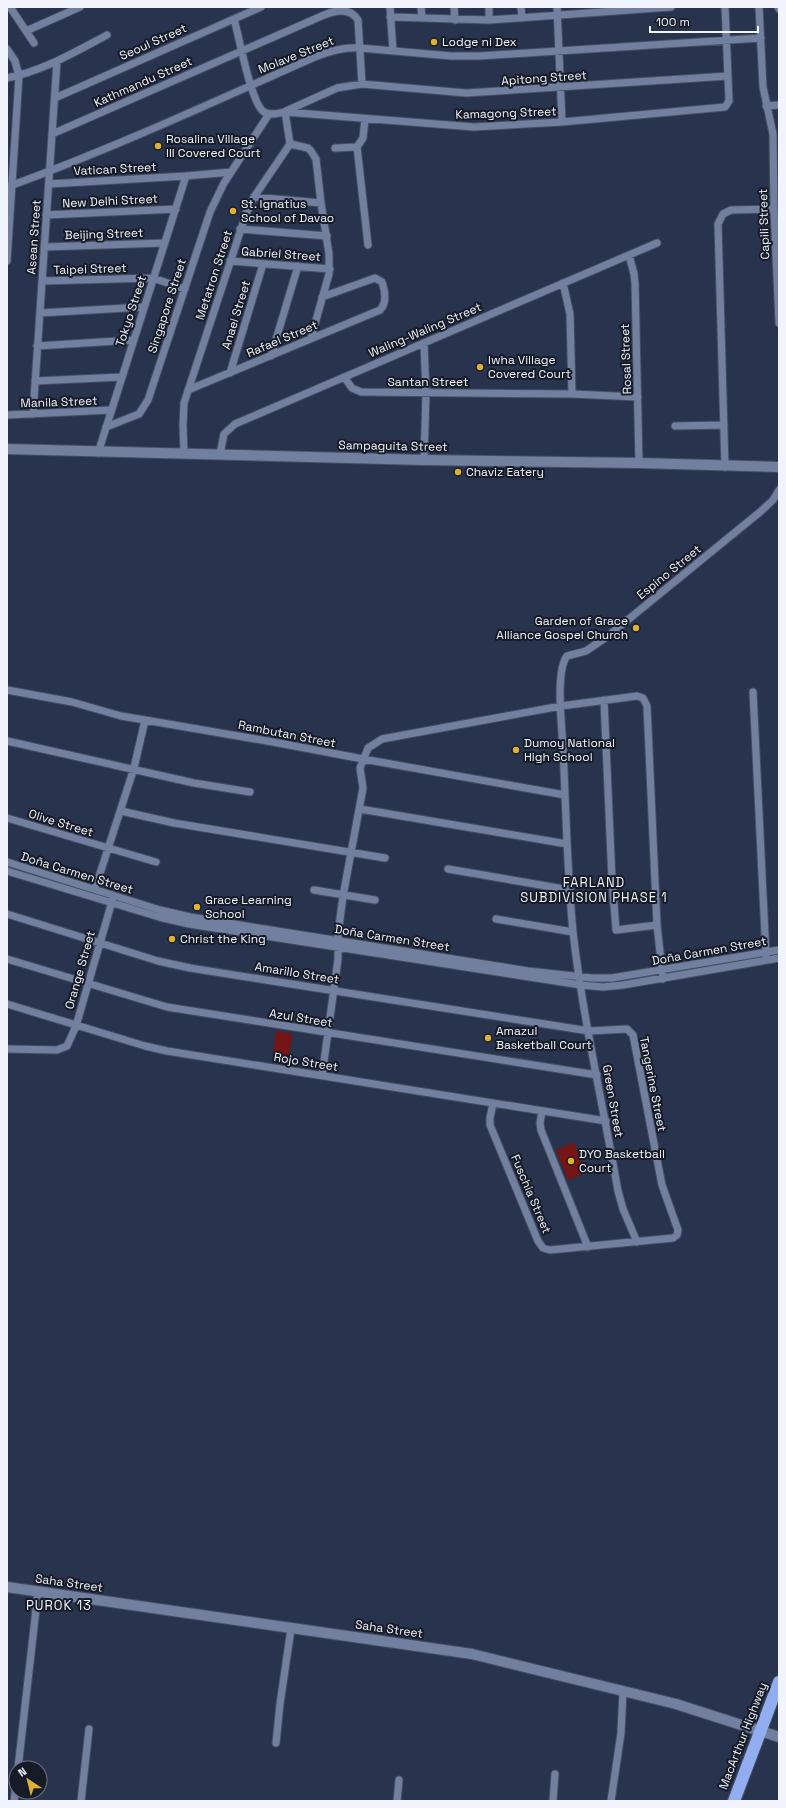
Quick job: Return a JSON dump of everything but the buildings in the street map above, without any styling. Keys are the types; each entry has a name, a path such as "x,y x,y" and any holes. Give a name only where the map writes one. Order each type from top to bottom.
{"highway":[{"name":"MacArthur Highway","path":"734,1801 779,1682"}],"street":[{"path":"10,7 34,44"},
{"path":"26,31 80,7"},
{"name":"Seoul Street","path":"54,98 261,7"},
{"path":"390,7 393,51"},
{"path":"421,7 422,18"},
{"path":"454,7 455,20"},
{"path":"489,7 489,20"},
{"path":"522,7 522,18"},
{"path":"557,7 562,122"},
{"path":"390,17 489,20 557,15 592,10 671,7"},
{"path":"725,7 728,76"},
{"name":"Capili Street","path":"759,7 763,87 766,106 772,124 779,323"},
{"name":"Kathmandu Street","path":"52,134 332,11 340,10 351,12 358,20 360,48"},
{"path":"234,19 258,106 263,112 269,114 285,112 290,144 308,148 314,155 330,269 311,338"},
{"path":"7,78 19,76 57,61 107,36"},
{"name":"Molave Street","path":"10,186 50,171 325,53 349,47 465,56 559,52 761,38"},
{"path":"360,48 362,84"},
{"path":"7,49 15,61 19,76 10,186 7,261"},
{"name":"Asean Street","path":"33,414 57,61"},
{"name":"Apitong Street","path":"285,112 337,88 362,84 466,93 728,76"},
{"name":"Kamagong Street","path":"285,112 474,127 562,122 722,108 727,106 729,101 728,76"},
{"path":"766,106 779,105"},
{"name":"Singapore Street","path":"106,427 133,418 143,410 148,400 184,289 217,195 269,114"},
{"path":"365,119 363,138 357,147 368,245"},
{"name":"Metatron Street","path":"184,454 183,414 188,390 240,230 254,198 290,144"},
{"path":"335,148 357,147"},
{"name":"Vatican Street","path":"49,184 231,172"},
{"name":"Tokyo Street","path":"98,453 186,176"},
{"path":"254,198 321,203"},
{"name":"New Delhi Street","path":"46,215 176,209"},
{"path":"725,466 719,218 726,211 731,210 774,209"},
{"path":"240,230 326,236"},
{"name":"Beijing Street","path":"44,248 165,243"},
{"name":"Waling-Waling Street","path":"220,454 224,434 235,424 657,243"},
{"name":"Rosal Street","path":"629,255 635,283 639,463"},
{"name":"Gabriel Street","path":"230,261 330,269"},
{"name":"Anael Street","path":"230,373 263,264"},
{"path":"271,356 298,266"},
{"name":"Taipei Street","path":"42,281 153,278 184,289"},
{"name":"Rafael Street","path":"188,390 271,356 383,307 385,300 382,282 375,278 322,297"},
{"path":"563,283 570,314 572,394"},
{"path":"40,313 144,307"},
{"path":"37,346 133,340"},
{"path":"424,343 426,393 424,460"},
{"path":"35,381 122,377"},
{"name":"Santan Street","path":"344,377 352,388 361,392 572,394 638,397"},
{"name":"Manila Street","path":"7,415 111,410"},
{"path":"675,426 724,425"},
{"name":"Sampaguita Street","path":"7,449 98,453 220,454 424,460 639,463 779,468"},
{"name":"Espino Street","path":"568,844 561,706 562,667 567,656 589,649 608,636 760,512 773,500 779,490"},
{"name":"Rambutan Street","path":"7,690 72,702 121,716 266,740 363,760 565,795"},
{"path":"753,692 767,960"},
{"path":"322,1076 338,959 343,896 363,788 360,768 368,748 382,739 561,706 640,696 645,700 647,706 657,925 663,979"},
{"path":"604,700 612,880 616,930 657,925"},
{"path":"95,889 134,768 145,720"},
{"path":"7,741 194,782 250,792"},
{"path":"360,809 568,844"},
{"path":"121,811 174,823 351,851 385,858"},
{"name":"Olive Street","path":"7,818 156,862"},
{"name":"Green Street","path":"568,844 573,932 588,1031 620,1197 637,1242"},
{"name":"Doña Carmen Street","path":"7,862 95,889 113,899"},
{"path":"448,869 570,890"},
{"name":"Doña Carmen Street","path":"7,871 189,921 478,966 581,985 614,986 663,979 779,958"},
{"path":"314,890 343,896 375,900"},
{"name":"Orange Street","path":"7,1049 58,1050 65,1048 69,1043 76,1026 113,899"},
{"name":"Amarillo Street","path":"7,914 174,965 333,989 588,1031"},
{"path":"496,919 573,932"},
{"name":"Doña Carmen Street","path":"478,966 580,977 612,978 779,950"},
{"name":"Azul Street","path":"7,959 167,1007 597,1075"},
{"name":"Rojo Street","path":"7,1004 76,1026 167,1051 606,1121"},
{"name":"Tangerine Street","path":"588,1031 624,1028 630,1031 633,1035 662,1185 678,1230 677,1235 673,1238 637,1242"},
{"name":"Fuschia Street","path":"493,1103 490,1125 541,1245 550,1250 637,1242"},
{"path":"542,1110 540,1124 541,1130 588,1247"},
{"name":"Saha Street","path":"7,1587 472,1654 704,1712 779,1737"},
{"path":"19,1760 38,1592"},
{"path":"276,1743 291,1629"},
{"path":"611,1801 621,1733 623,1691"},
{"path":"81,1801 89,1729"},
{"path":"553,1801 555,1774"},
{"path":"396,1801 399,1780"}],"shaded area":[{"path":"276,1031 292,1034 289,1056 273,1053"},
{"name":"DYO Basketball Court","path":"574,1142 586,1173 568,1180 556,1150"}],"place":[{"name":"Lodge ni Dex","path":"434,42"},
{"name":"Rosalina Village III Covered Court","path":"158,146"},
{"name":"St. Ignatius School of Davao","path":"233,211"},
{"name":"Iwha Village Covered Court","path":"480,367"},
{"name":"Chaviz Eatery","path":"458,472"},
{"name":"Garden of Grace Alliance Gospel Church","path":"636,628"},
{"name":"Dumoy National High School","path":"516,750"},
{"name":"Grace Learning School","path":"197,907"},
{"name":"Christ the King","path":"172,939"},
{"name":"Amazul Basketball Court","path":"488,1038"},
{"name":"DYO Basketball Court","path":"571,1161"}],"district":[{"name":"FARLAND SUBDIVISION PHASE 1","path":"594,890"},
{"name":"PUROK 13","path":"59,1605"}]}
